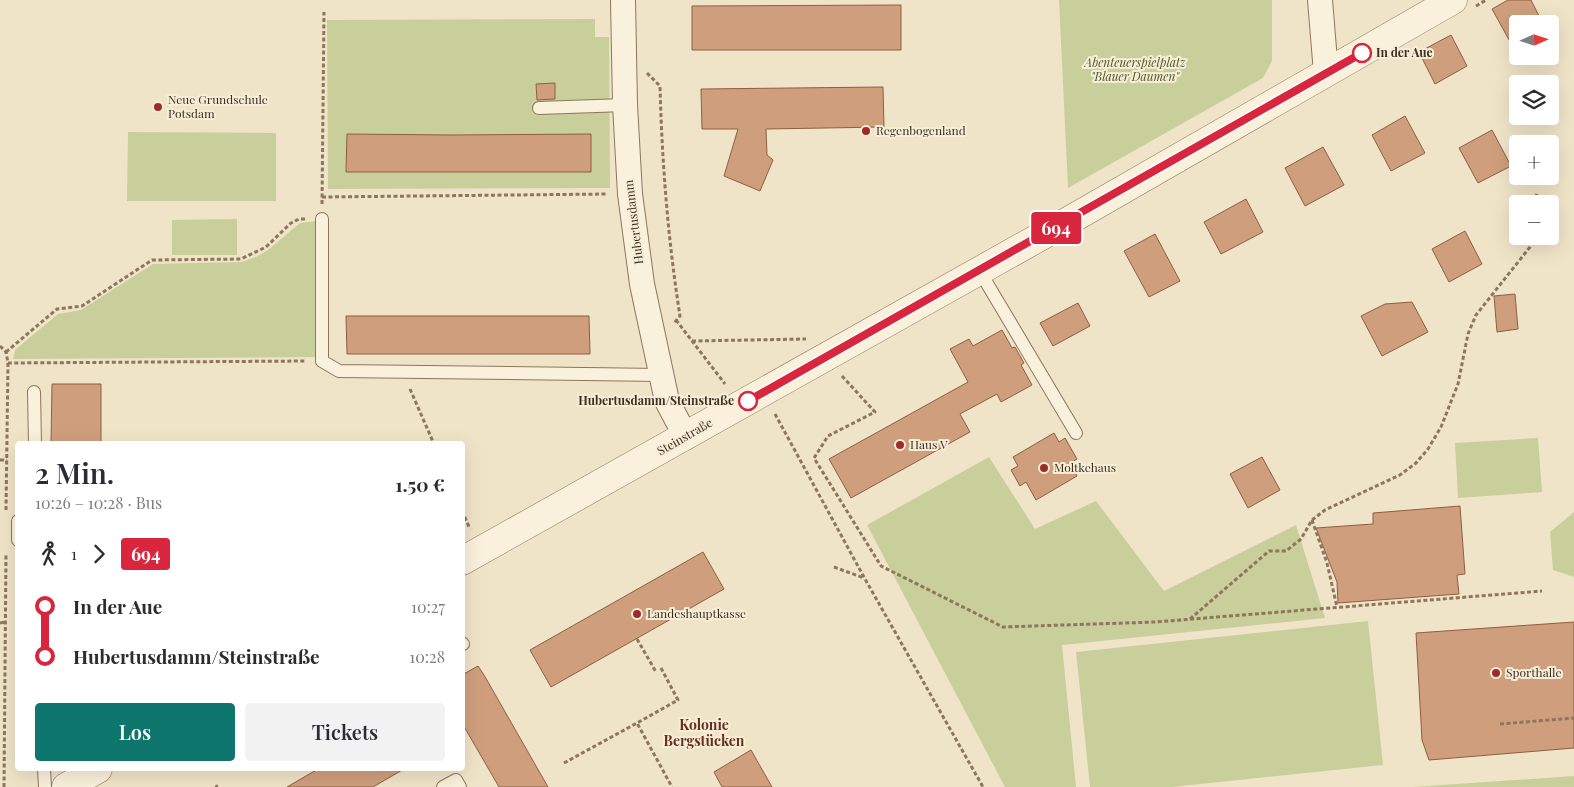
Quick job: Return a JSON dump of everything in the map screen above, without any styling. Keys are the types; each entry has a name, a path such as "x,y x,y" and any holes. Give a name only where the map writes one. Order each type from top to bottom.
{"street":[{"name":"Hubertusdamm","path":"623,0 625,105 630,194 642,284 667,401 686,437"},
{"path":"1320,0 1326,73"},
{"name":"Steinstraße","path":"465,559 686,437 1453,0"},
{"path":"66,787 94,771"}],"lane":[{"path":"539,108 625,105"},
{"path":"322,219 322,361 339,371 661,375"},
{"path":"980,270 1076,433"},
{"path":"34,392 35,441"},
{"path":"12,519 12,543"},
{"path":"44,771 45,787"},
{"path":"443,787 456,780 460,787"}],"path":[{"path":"324,12 322,197 630,194"},
{"path":"641,66 660,86 661,157 670,249 680,316 670,326"},
{"path":"6,352 58,309 82,306 152,260 241,259 266,247 291,223 299,219 322,219"},
{"path":"1190,619 1268,551 1286,552 1301,539 1312,520 1325,510 1400,475 1416,463 1428,449 1441,427 1458,384 1468,334 1476,315 1531,245"},
{"path":"676,320 726,385"},
{"path":"692,341 808,339"},
{"path":"0,346 6,352 8,363 7,460 12,519"},
{"path":"8,363 322,361"},
{"path":"836,369 875,412 828,436 814,458 882,566 1003,627 1190,619 1542,591"},
{"path":"403,372 433,441"},
{"path":"771,408 983,787"},
{"path":"0,460 7,460"},
{"path":"1312,520 1327,563 1336,607"},
{"path":"4,787 5,622 12,543"},
{"path":"834,567 865,579"},
{"path":"0,622 5,622"},
{"path":"637,639 656,672"},
{"path":"564,763 678,700 661,668"},
{"path":"1500,724 1574,718"},
{"path":"637,723 672,787"}],"green space":[{"name":"Abenteuerspielplatz \"Blauer Daumen\"","path":"1059,0 1272,0 1272,61 1263,78 1068,188"},
{"path":"595,19 595,37 609,37 610,188 328,189 327,20"},
{"path":"128,132 276,133 276,201 127,201"},
{"path":"237,219 237,255 172,255 172,220"},
{"path":"317,221 317,357 13,359 15,350 58,314 81,310 153,264 241,262 256,257 268,250 300,223"},
{"path":"1538,438 1542,492 1458,498 1455,443"},
{"path":"989,457 1035,529 1096,501 1164,591 1296,525 1325,618 1062,645 1076,787 1005,787 867,525"},
{"path":"1574,512 1574,577 1553,570 1550,532"},
{"path":"1368,621 1383,765 1172,787 1090,787 1076,652"},
{"path":"1574,776 1574,787 1413,787"}],"building":[{"path":"1508,0 1531,0 1538,15 1509,15 1509,40 1492,9"},
{"path":"901,5 901,50 692,50 692,6"},
{"path":"1451,35 1467,66 1435,84 1419,52"},
{"path":"555,83 555,99 537,100 536,84"},
{"path":"883,87 884,127 766,129 767,155 773,160 760,191 724,176 738,129 702,129 701,89"},
{"path":"1405,116 1425,153 1391,171 1372,135"},
{"path":"1492,130 1509,162 1509,167 1478,183 1459,148"},
{"path":"347,134 591,134 591,172 346,172"},
{"path":"1323,147 1344,185 1305,206 1285,168"},
{"path":"1246,199 1263,232 1221,254 1204,222"},
{"path":"1465,231 1482,264 1449,282 1432,249"},
{"path":"1155,234 1180,281 1149,297 1124,251"},
{"path":"1515,294 1518,329 1497,332 1494,296"},
{"path":"1412,302 1428,332 1382,356 1361,316 1385,304"},
{"path":"1078,303 1090,326 1053,346 1040,323"},
{"path":"346,316 589,316 590,354 347,354"},
{"name":"Haus V","path":"1002,330 1012,348 1015,347 1024,363 1021,365 1032,385 1001,402 997,394 960,414 970,432 851,498 829,459 968,382 950,349 969,339 973,346"},
{"path":"52,384 101,384 101,441 51,441"},
{"name":"Moltkehaus","path":"1054,433 1059,442 1065,438 1077,459 1070,463 1077,476 1036,500 1026,482 1020,486 1011,470 1018,466 1013,457"},
{"path":"1262,457 1280,490 1248,508 1230,474"},
{"path":"1460,506 1465,574 1457,575 1459,594 1338,603 1337,582 1316,528 1373,524 1373,513"},
{"name":"Landeshauptkasse","path":"703,552 724,589 551,687 530,650"},
{"name":"Sporthalle","path":"1574,622 1574,748 1429,760 1422,740 1416,633"},
{"path":"478,666 548,787 499,787 465,728 465,673"},
{"path":"751,750 772,787 722,787 714,772"},
{"path":"315,771 401,771 373,787 287,787"}],"bus line":[{"name":"694","path":"748,401 1362,53"}],"place":[{"name":"In der Aue","path":"1362,53"},
{"name":"Neue Grundschule Potsdam","path":"158,107"},
{"name":"Regenbogenland","path":"866,131"},
{"name":"Hubertusdamm/Steinstraße","path":"748,401"},
{"name":"Haus V","path":"900,445"},
{"name":"Moltkehaus","path":"1044,468"},
{"name":"Landeshauptkasse","path":"637,614"},
{"name":"Sporthalle","path":"1496,673"}],"district":[{"name":"Kolonie Bergstücken","path":"704,734"}]}
